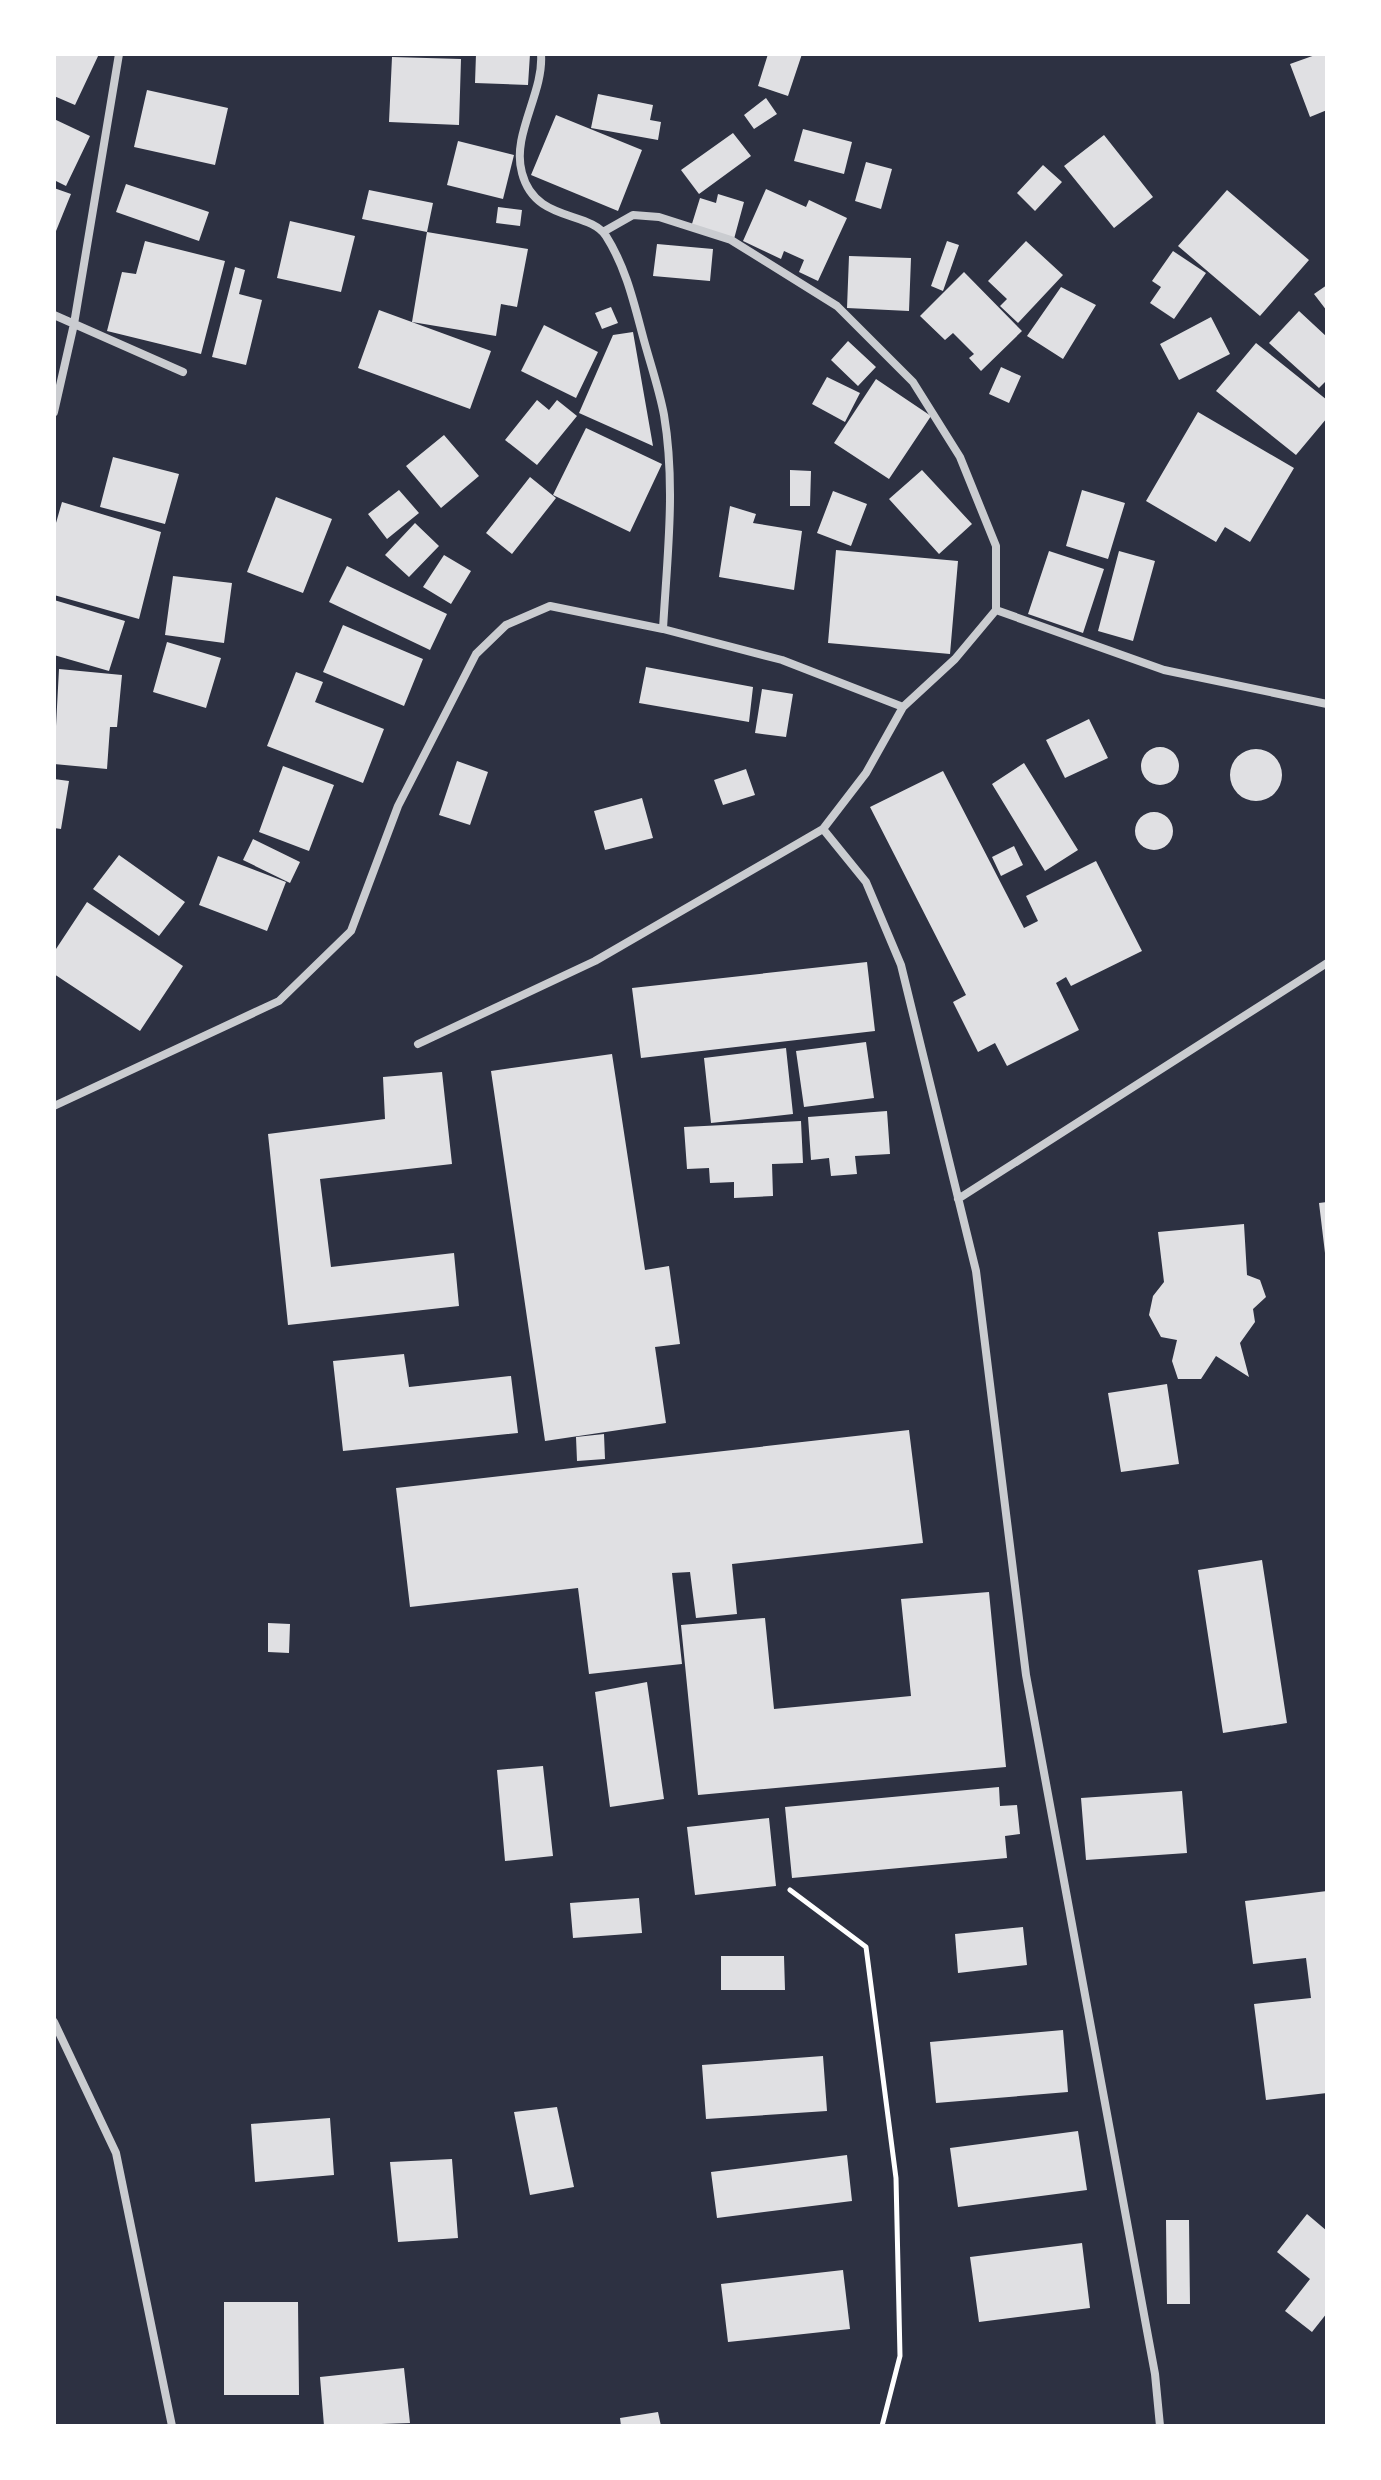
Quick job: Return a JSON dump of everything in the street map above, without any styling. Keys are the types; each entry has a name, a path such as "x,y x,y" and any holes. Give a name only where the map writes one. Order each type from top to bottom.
{"street":[{"path":"54,412 74,324 119,54"},
{"path":"541,54 542,68 522,149 521,173 533,195 548,209 603,232 624,272 664,415 671,494 663,629"},
{"path":"418,1044 595,961 823,829 866,773 903,707 955,659 996,610 996,546 960,457 913,382 837,306 731,240 659,217 633,215 603,232"},
{"path":"54,315 183,372"},
{"path":"54,1106 279,1001 351,931 398,806 476,654 506,625 550,606 663,629 782,660 903,707"},
{"path":"996,610 1164,670 1327,704"},
{"path":"823,829 866,882 901,965 976,1271 1026,1675 1155,2374 1160,2426"},
{"path":"958,1199 1327,963"},
{"path":"54,2022 116,2153 172,2426"}],"path":[{"path":"790,1890 866,1947 896,2178 900,2356 882,2426"}],"building":[{"path":"54,54 99,54 75,105 54,96"},
{"path":"476,54 530,54 528,85 475,83"},
{"path":"768,54 802,54 788,96 758,86"},
{"path":"1327,54 1327,110 1310,117 1290,64"},
{"path":"392,57 461,59 459,125 389,122"},
{"path":"147,90 228,108 215,165 134,147"},
{"path":"598,94 653,105 650,120 661,122 658,140 591,128"},
{"path":"766,98 777,114 754,129 744,115"},
{"path":"556,115 642,150 618,211 531,175"},
{"path":"54,119 90,136 66,186 54,180"},
{"path":"803,129 852,142 844,174 794,161"},
{"path":"733,133 751,156 699,194 681,170"},
{"path":"1104,135 1153,197 1114,228 1064,166"},
{"path":"458,141 514,155 503,199 447,185"},
{"path":"866,162 892,169 881,209 855,201"},
{"path":"1043,165 1062,182 1035,211 1017,193"},
{"path":"126,184 209,212 199,241 116,212"},
{"path":"54,188 71,194 54,236"},
{"path":"766,189 806,207 809,200 847,218 818,281 799,272 804,260 784,251 781,259 743,241"},
{"path":"369,190 433,203 427,232 362,219"},
{"path":"1227,190 1309,260 1260,316 1178,246"},
{"path":"718,194 744,202 734,239 691,227 700,198 716,203"},
{"path":"498,207 522,210 520,226 496,223"},
{"path":"290,221 355,236 341,292 277,278"},
{"path":"427,232 528,249 517,307 501,304 496,336 412,322"},
{"path":"145,241 225,261 201,354 107,331 122,272 136,274"},
{"path":"947,241 959,245 943,291 931,286"},
{"path":"1026,241 1063,275 1018,323 1000,306 1007,299 988,281"},
{"path":"657,244 713,249 710,281 653,276"},
{"path":"1173,251 1206,273 1174,319 1150,303 1161,287 1152,281"},
{"path":"849,256 911,258 909,311 847,308"},
{"path":"235,267 245,270 239,294 262,300 246,365 212,357"},
{"path":"964,272 1022,331 981,371 969,358 974,354 953,333 945,340 920,316"},
{"path":"1327,285 1327,311 1314,294"},
{"path":"1061,287 1096,305 1063,359 1027,336"},
{"path":"611,307 618,323 602,329 595,313"},
{"path":"379,310 491,351 470,409 358,368"},
{"path":"1299,311 1327,337 1327,380 1319,388 1269,343"},
{"path":"1211,317 1230,354 1179,380 1160,344"},
{"path":"544,325 598,352 576,398 521,371"},
{"path":"633,332 653,446 579,413 613,335"},
{"path":"848,341 876,367 858,386 831,360"},
{"path":"1256,343 1327,400 1327,418 1296,455 1216,391"},
{"path":"1001,367 1021,376 1009,403 989,394"},
{"path":"827,377 860,393 845,422 812,404"},
{"path":"876,379 931,416 889,479 834,443"},
{"path":"537,400 549,410 557,400 577,416 537,465 505,440"},
{"path":"1198,412 1294,468 1250,542 1225,527 1216,542 1146,501"},
{"path":"586,428 662,464 630,532 553,495"},
{"path":"444,435 479,476 441,508 406,466"},
{"path":"113,457 179,474 165,524 100,507"},
{"path":"790,470 811,471 810,506 790,506"},
{"path":"922,470 972,524 939,554 889,499"},
{"path":"530,477 556,498 512,554 486,533"},
{"path":"399,490 419,513 387,539 368,514"},
{"path":"1082,490 1125,503 1108,559 1066,546"},
{"path":"833,491 867,504 851,546 817,533"},
{"path":"276,497 332,519 303,593 247,572"},
{"path":"62,502 161,532 139,619 54,595 54,530"},
{"path":"730,506 756,514 753,523 802,531 794,590 719,577"},
{"path":"415,523 439,546 409,577 385,555"},
{"path":"836,550 958,561 950,654 828,643"},
{"path":"1049,551 1104,569 1083,633 1028,614"},
{"path":"1119,551 1155,561 1133,641 1098,631"},
{"path":"444,555 471,571 451,604 423,587"},
{"path":"347,566 447,614 430,650 329,602"},
{"path":"173,576 232,583 224,643 165,635"},
{"path":"54,600 125,621 109,671 54,655"},
{"path":"343,625 423,659 404,706 323,672"},
{"path":"167,642 221,658 206,708 153,692"},
{"path":"646,667 753,687 749,722 639,703"},
{"path":"59,669 122,675 117,727 110,727 107,769 54,764"},
{"path":"296,672 323,682 315,702 384,729 363,783 267,746"},
{"path":"762,689 793,694 786,737 755,733"},
{"path":"1089,719 1108,758 1065,778 1046,740"},
{"path":"1160,747 1173,753 1179,766 1173,779 1160,785 1147,779 1141,766 1147,753"},
{"path":"1256,749 1274,757 1282,775 1274,793 1256,801 1238,793 1230,775 1238,757"},
{"path":"457,761 488,772 470,825 439,815"},
{"path":"1024,763 1078,850 1045,871 992,784"},
{"path":"283,766 334,785 309,851 259,832"},
{"path":"746,769 755,795 723,805 714,780"},
{"path":"943,771 1024,928 1038,921 1026,896 1096,861 1142,951 1071,986 1066,977 1056,983 1079,1030 1007,1066 995,1043 978,1052 953,1002 966,995 870,807"},
{"path":"54,779 69,781 61,829 54,828"},
{"path":"642,798 653,838 605,850 594,811"},
{"path":"1154,812 1167,818 1173,831 1167,844 1154,850 1141,844 1135,831 1141,818"},
{"path":"253,839 300,862 290,883 243,860"},
{"path":"1014,846 1023,865 1001,876 992,857"},
{"path":"119,855 185,902 159,936 93,889"},
{"path":"218,856 286,882 267,931 199,905"},
{"path":"87,902 183,966 140,1031 54,974 54,952"},
{"path":"867,962 875,1031 641,1058 632,988"},
{"path":"866,1042 874,1098 804,1107 796,1051"},
{"path":"786,1048 793,1114 711,1123 704,1058"},
{"path":"612,1054 645,1270 669,1266 680,1344 655,1347 666,1423 545,1441 491,1071"},
{"path":"442,1072 452,1164 320,1179 331,1267 454,1253 459,1306 288,1325 268,1134 385,1119 383,1077"},
{"path":"887,1111 890,1154 855,1156 857,1174 831,1176 829,1158 811,1160 808,1117"},
{"path":"801,1121 803,1163 772,1164 773,1196 734,1198 734,1182 710,1183 709,1168 687,1169 684,1127"},
{"path":"1327,1202 1327,1253 1325,1253 1319,1203"},
{"path":"1244,1224 1247,1275 1260,1280 1266,1297 1253,1309 1255,1322 1240,1343 1249,1377 1216,1356 1201,1379 1178,1379 1172,1361 1177,1340 1161,1337 1149,1315 1153,1296 1164,1282 1158,1232"},
{"path":"404,1354 409,1387 511,1376 518,1433 343,1451 333,1361"},
{"path":"1167,1384 1179,1464 1121,1472 1108,1393"},
{"path":"909,1430 923,1543 732,1564 737,1614 696,1618 690,1572 672,1573 682,1664 589,1674 578,1588 410,1607 396,1488"},
{"path":"604,1434 605,1459 577,1461 576,1437"},
{"path":"1262,1560 1287,1723 1223,1733 1198,1570"},
{"path":"989,1592 1006,1767 698,1795 681,1625 765,1618 774,1709 911,1696 901,1599"},
{"path":"268,1623 290,1624 289,1653 268,1652"},
{"path":"647,1682 664,1799 610,1807 595,1692"},
{"path":"543,1766 553,1856 505,1861 497,1770"},
{"path":"999,1787 1000,1806 1017,1805 1020,1834 1005,1836 1007,1858 792,1878 785,1807"},
{"path":"1182,1791 1187,1853 1086,1860 1081,1798"},
{"path":"769,1818 776,1886 695,1895 687,1827"},
{"path":"1327,1891 1327,2093 1266,2100 1254,2004 1311,1998 1306,1958 1253,1964 1245,1901"},
{"path":"639,1898 642,1933 573,1938 570,1903"},
{"path":"1023,1927 1027,1965 958,1973 955,1934"},
{"path":"721,1956 784,1956 785,1990 721,1990"},
{"path":"1063,2030 1068,2092 936,2103 930,2042"},
{"path":"823,2056 827,2111 706,2119 702,2065"},
{"path":"557,2107 574,2187 530,2195 514,2112"},
{"path":"330,2118 334,2175 255,2182 251,2124"},
{"path":"1078,2131 1087,2190 958,2207 950,2148"},
{"path":"847,2155 852,2201 717,2218 711,2172"},
{"path":"452,2159 458,2238 398,2242 390,2162"},
{"path":"1307,2214 1327,2231 1327,2313 1312,2332 1285,2311 1310,2279 1277,2252"},
{"path":"1166,2220 1189,2220 1190,2304 1167,2304"},
{"path":"1082,2243 1090,2308 979,2322 970,2257"},
{"path":"843,2270 850,2329 728,2342 721,2284"},
{"path":"224,2302 298,2302 299,2395 224,2395"},
{"path":"404,2368 410,2423 324,2426 320,2377"},
{"path":"658,2412 661,2426 621,2426 620,2418"}]}
